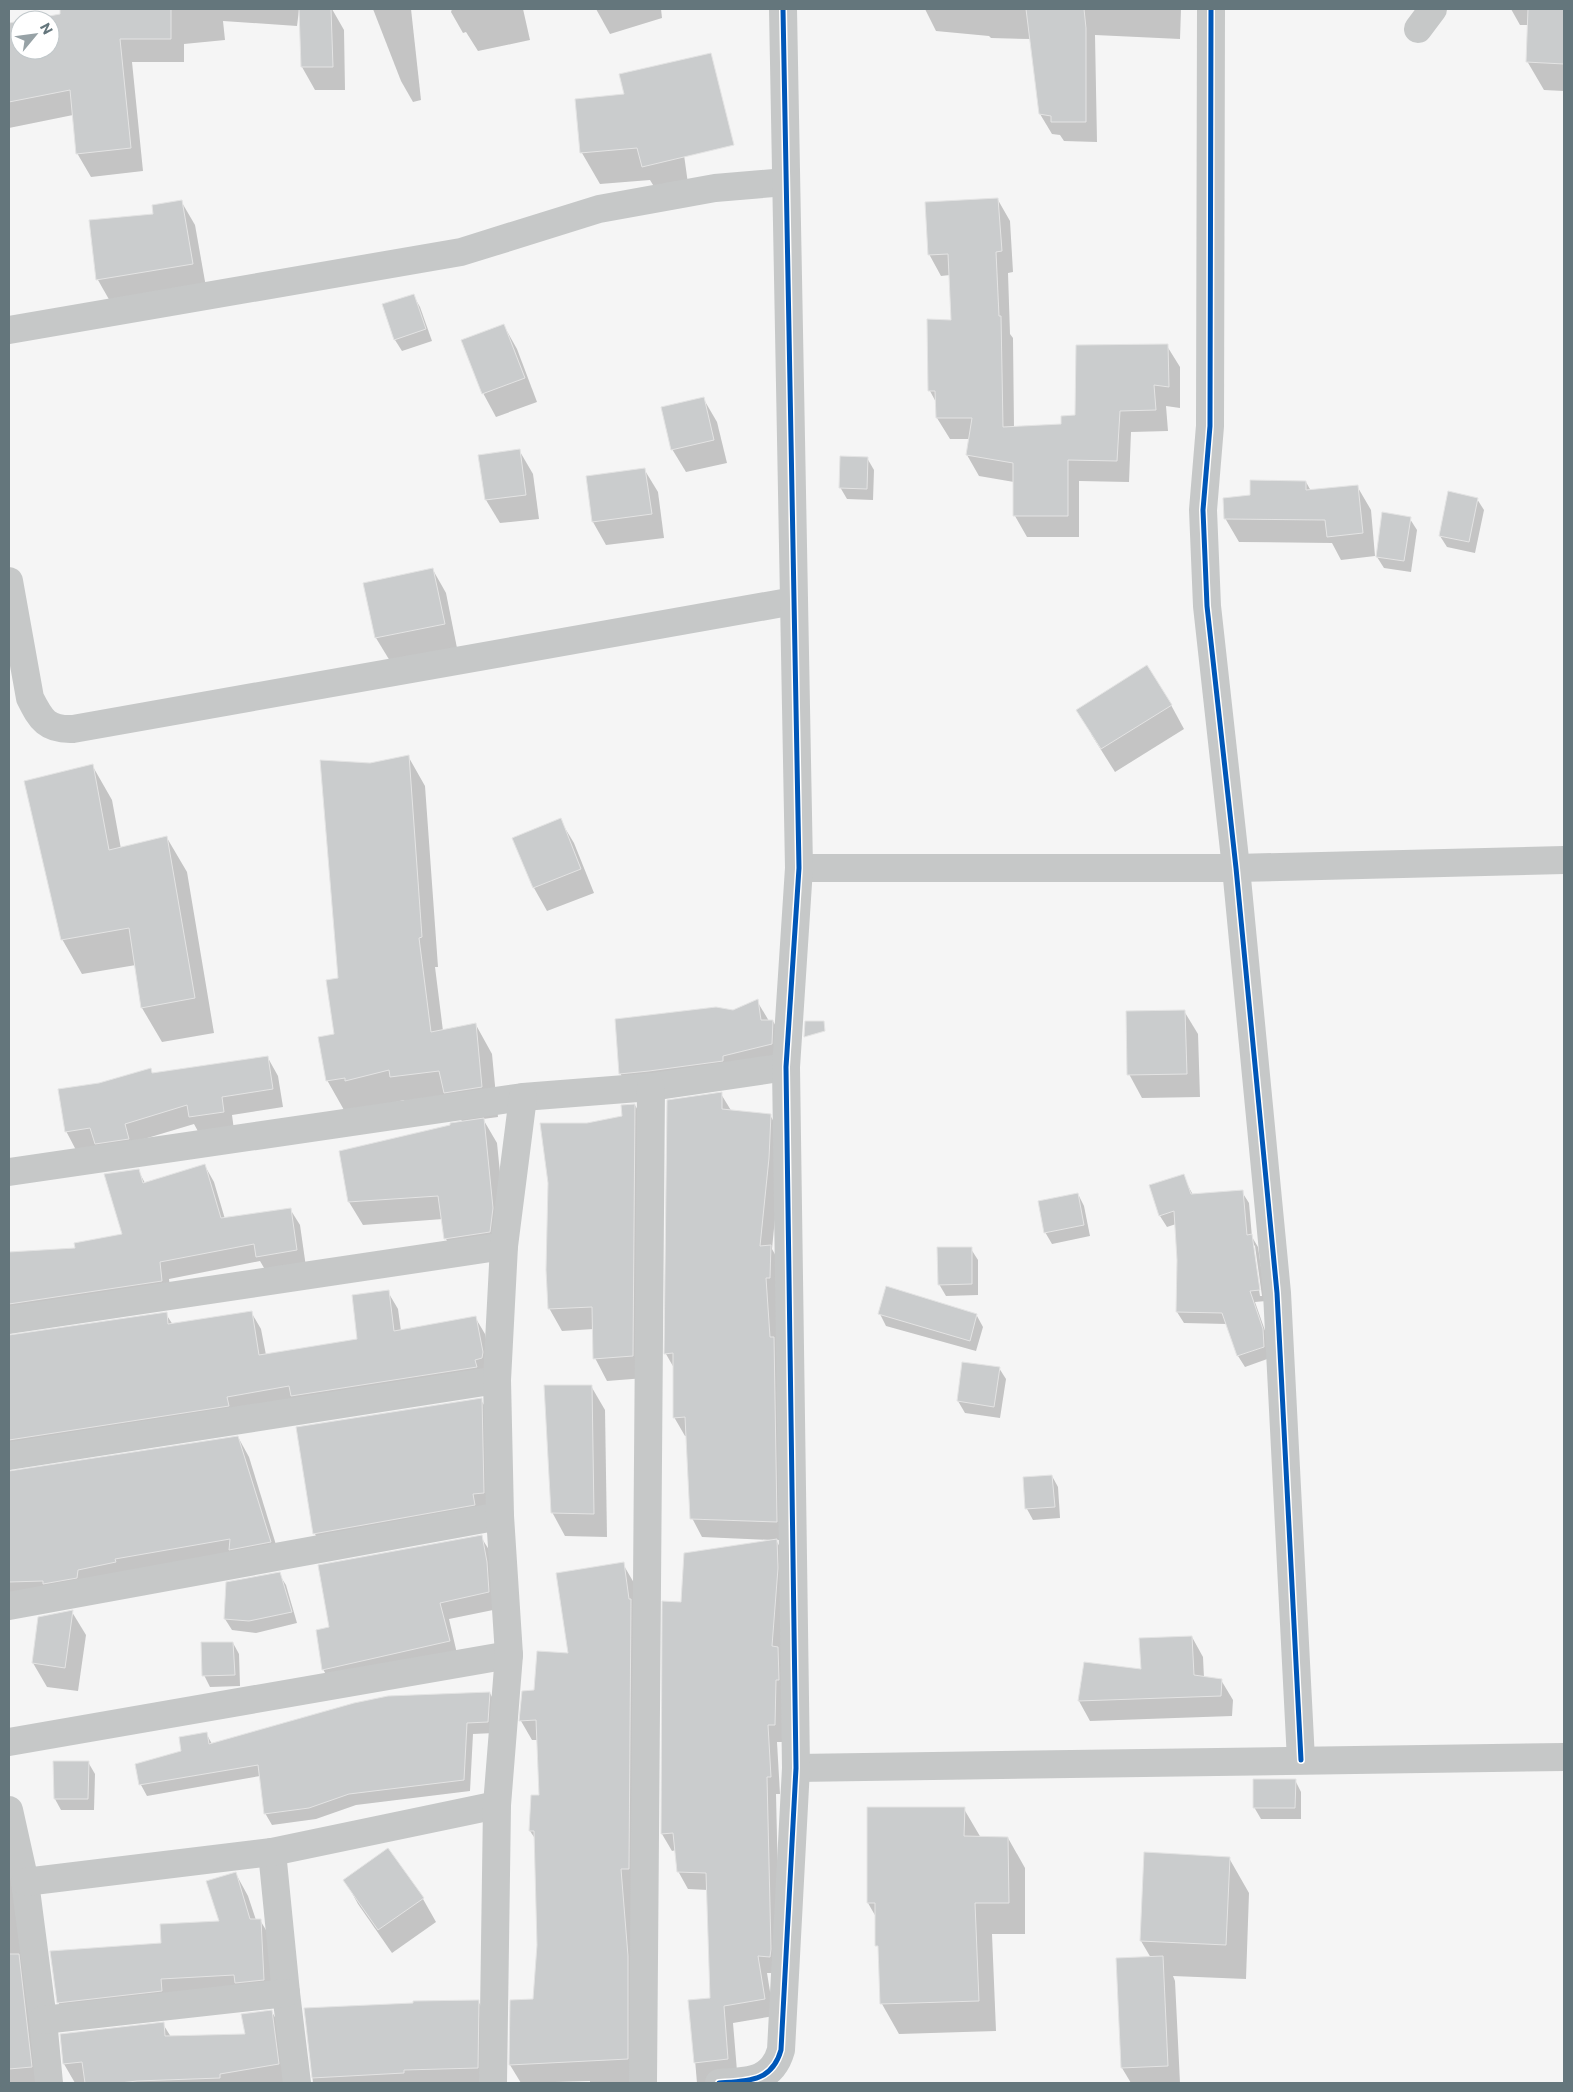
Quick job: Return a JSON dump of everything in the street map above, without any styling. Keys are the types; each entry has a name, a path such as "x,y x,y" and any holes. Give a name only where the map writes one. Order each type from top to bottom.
{"street":[{"path":"719,2083 747,2081 762,2076 771,2070 783,2073 781,2050 796,1768 786,1067 799,868 783,9"},
{"path":"1211,9 1210,426 1204,520 1207,606 1236,868 1277,1292 1301,1760"},
{"path":"9,330 461,252 599,209 715,188 786,182"},
{"path":"9,581 30,698 38,716 50,726 59,729 794,601"},
{"path":"799,868 1236,868 1564,860"},
{"path":"9,1172 523,1097 651,1087 786,1067"},
{"path":"643,2083 651,1087"},
{"path":"493,2083 497,1806 510,1655 500,1516 497,1380 504,1246 523,1097"},
{"path":"9,1320 504,1246"},
{"path":"9,1456 497,1380"},
{"path":"9,1606 500,1516"},
{"path":"9,1742 510,1655"},
{"path":"796,1768 1564,1757"},
{"path":"26,1882 272,1852 497,1806"},
{"path":"9,1810 26,1882 49,2083"},
{"path":"272,1852 297,2083"},
{"path":"43,2020 286,1993"}],"building":[{"path":"171,9 171,39 120,39 131,148 76,154 70,90 9,102 9,23 10,60 60,60 60,10"},
{"path":"299,9 331,9 333,67 301,67"},
{"path":"1026,9 1084,9 1086,28 1086,122 1051,122 1051,116 1039,114"},
{"path":"1528,9 1564,9 1564,64 1526,62"},
{"path":"711,53 734,145 642,167 637,148 580,153 575,99 624,94 619,74"},
{"path":"998,198 1002,251 996,252 999,316 1001,316 1003,427 1061,424 1061,416 1075,415 1076,345 1168,344 1169,387 1154,385 1156,410 1120,411 1117,461 1068,460 1068,516 1013,516 1013,463 966,455 972,418 936,418 935,391 928,391 927,319 951,320 948,254 928,255 925,202"},
{"path":"182,200 193,264 96,280 89,220 153,214 152,205"},
{"path":"414,294 426,329 394,340 382,304"},
{"path":"504,324 525,378 482,394 461,340"},
{"path":"704,397 714,440 671,450 661,407"},
{"path":"520,449 526,495 485,500 478,455"},
{"path":"840,456 868,457 867,489 839,488"},
{"path":"645,468 652,514 592,522 586,476"},
{"path":"1250,480 1306,481 1306,490 1358,485 1363,533 1327,537 1325,520 1224,519 1223,498 1250,495"},
{"path":"1448,491 1478,498 1469,542 1439,536"},
{"path":"1382,512 1411,517 1404,561 1376,557"},
{"path":"433,568 445,624 375,638 363,583"},
{"path":"1147,665 1172,705 1101,749 1076,710"},
{"path":"409,755 422,937 419,938 431,1032 476,1023 482,1087 444,1093 439,1071 390,1077 389,1070 345,1081 345,1078 326,1081 318,1037 334,1034 326,980 338,978 320,760 370,763"},
{"path":"93,764 109,850 167,836 195,998 141,1008 129,928 61,940 24,781"},
{"path":"561,818 581,869 533,888 512,838"},
{"path":"758,999 761,1020 773,1020 772,1044 723,1056 723,1061 619,1074 615,1019 716,1007 733,1010"},
{"path":"1185,1010 1187,1074 1127,1075 1126,1011"},
{"path":"805,1021 824,1021 825,1031 804,1037"},
{"path":"268,1056 273,1089 222,1097 224,1112 189,1117 187,1105 125,1124 129,1139 95,1144 90,1128 65,1132 58,1089 99,1083 151,1068 152,1073"},
{"path":"722,1092 722,1109 771,1114 769,1158 760,1246 771,1245 770,1278 766,1278 770,1337 774,1337 777,1522 690,1519 685,1417 673,1418 673,1353 664,1354 667,1100"},
{"path":"635,1104 633,1356 593,1359 592,1307 548,1309 546,1270 548,1183 540,1123 587,1123 622,1116 621,1105"},
{"path":"484,1118 493,1208 490,1232 444,1239 438,1196 348,1202 339,1151 450,1125 450,1123"},
{"path":"205,1164 221,1218 291,1208 297,1250 256,1257 254,1244 160,1262 162,1281 9,1304 9,1252 75,1248 74,1243 122,1234 104,1174 139,1169 143,1183"},
{"path":"1184,1174 1191,1194 1243,1190 1247,1235 1252,1234 1260,1290 1250,1291 1263,1329 1264,1347 1237,1356 1222,1313 1176,1312 1177,1260 1174,1211 1159,1216 1149,1185"},
{"path":"1078,1193 1084,1225 1044,1233 1038,1201"},
{"path":"937,1247 972,1247 972,1284 938,1285"},
{"path":"886,1286 977,1314 970,1341 878,1314"},
{"path":"389,1290 394,1331 476,1316 483,1352 482,1358 475,1360 477,1367 291,1396 289,1386 227,1397 229,1406 9,1440 9,1335 167,1312 168,1324 252,1311 259,1355 357,1339 352,1295"},
{"path":"962,1362 1000,1367 994,1407 957,1401"},
{"path":"544,1385 592,1385 594,1514 551,1513"},
{"path":"482,1398 484,1493 473,1494 475,1505 313,1534 296,1427"},
{"path":"238,1436 271,1542 229,1550 230,1539 115,1559 116,1562 78,1570 77,1578 43,1584 43,1581 9,1582 9,1471"},
{"path":"1052,1475 1055,1507 1025,1509 1023,1477"},
{"path":"482,1535 487,1562 489,1592 440,1603 450,1641 322,1670 316,1630 329,1627 318,1565"},
{"path":"777,1539 778,1568 772,1646 778,1647 779,1680 776,1680 775,1725 768,1725 771,1777 767,1777 771,1949 770,1957 758,1956 765,1999 724,2006 728,2059 694,2063 688,2000 710,1998 706,1873 677,1872 673,1833 661,1834 662,1601 681,1602 684,1553"},
{"path":"624,1562 629,1599 631,1599 629,1869 621,1869 628,1956 628,2059 509,2065 510,2000 533,1999 537,1945 534,1831 529,1831 531,1795 539,1795 536,1720 519,1721 522,1691 534,1690 537,1651 568,1653 556,1573"},
{"path":"280,1572 292,1612 249,1621 224,1619 226,1582"},
{"path":"73,1610 65,1668 32,1663 38,1617"},
{"path":"1192,1636 1194,1675 1222,1679 1221,1696 1078,1701 1084,1662 1141,1669 1139,1638"},
{"path":"201,1642 233,1642 235,1675 202,1676"},
{"path":"490,1692 488,1722 467,1723 464,1780 349,1794 309,1808 264,1814 258,1765 139,1785 135,1764 181,1751 179,1737 207,1732 209,1744 354,1703 388,1696"},
{"path":"53,1761 89,1761 88,1799 54,1799"},
{"path":"1253,1779 1296,1779 1295,1808 1253,1808"},
{"path":"867,1807 965,1807 964,1836 1008,1837 1009,1903 975,1903 979,2001 880,2004 878,1946 875,1946 875,1903 867,1903"},
{"path":"388,1848 424,1898 378,1930 343,1880"},
{"path":"1144,1852 1230,1857 1226,1945 1140,1941"},
{"path":"236,1872 250,1919 261,1919 264,1980 235,1983 234,1975 161,1979 162,1991 57,2003 50,1951 161,1943 160,1924 219,1921 206,1881"},
{"path":"9,1954 19,1954 32,2067 9,2069"},
{"path":"1163,1956 1168,2066 1121,2068 1116,1958"},
{"path":"479,2000 478,2068 404,2070 404,2073 312,2078 304,2008 413,2003 413,2001"},
{"path":"272,2010 279,2064 220,2074 220,2078 85,2083 82,2062 63,2064 60,2034 164,2022 165,2036 245,2034 241,2014"}],"cycle path":[{"path":"719,2083 740,2082 758,2078 772,2068 781,2050 796,1768 786,1067 799,868 783,9"},
{"path":"1211,9 1210,426 1203,510 1207,606 1236,868 1277,1293 1301,1760"}]}
